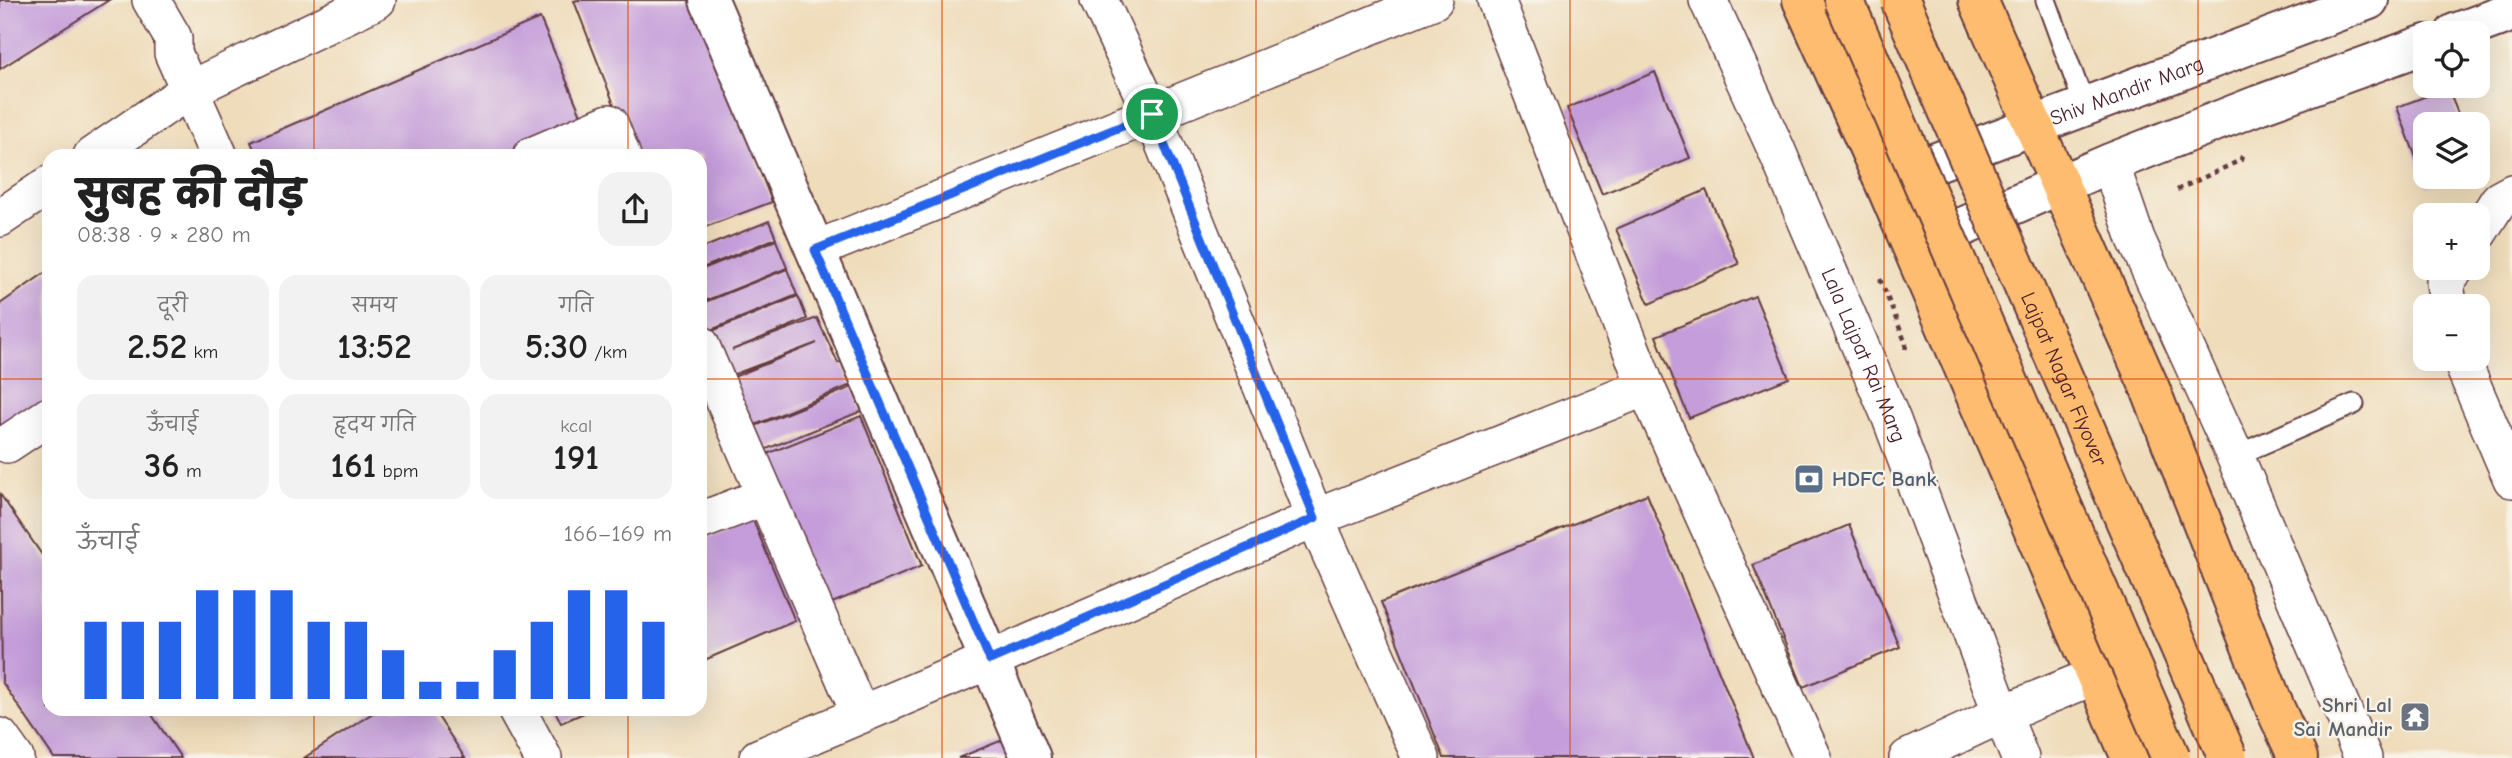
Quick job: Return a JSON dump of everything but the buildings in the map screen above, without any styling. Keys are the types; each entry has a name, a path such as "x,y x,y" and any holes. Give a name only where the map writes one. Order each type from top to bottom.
{"main road":[{"path":"1801,0 1884,182 2131,758"},
{"path":"1844,0 2171,758"},
{"name":"Lajpat Nagar Flyover","path":"1900,0 2228,758"},
{"path":"1978,0 2149,386 2275,708 2298,758"}],"street":[{"path":"134,0 160,43 173,52"},
{"path":"151,0 173,38 173,52 216,149"},
{"path":"102,149 189,90 377,0"},
{"path":"709,0 1031,758"},
{"path":"1099,0 1152,114 1315,518 1421,758"},
{"path":"815,250 1434,0"},
{"path":"1496,0 1646,387 1813,758"},
{"name":"Lala Lajpat Rai Marg","path":"1708,0 1776,149 1891,418 2021,758"},
{"name":"Shiv Mandir Marg","path":"1884,182 2369,0"},
{"path":"2488,21 2512,12"},
{"path":"1912,249 2110,163 2413,49"},
{"path":"548,149 609,123 619,149"},
{"path":"2110,163 2136,239 2235,456 2363,758"},
{"path":"0,218 42,190"},
{"path":"2490,214 2499,200 2512,193"},
{"path":"707,360 860,714"},
{"path":"2466,371 2512,479"},
{"path":"2149,386 2197,373"},
{"path":"758,758 1315,518 1646,387"},
{"path":"6,444 42,421"},
{"path":"707,518 766,496"},
{"path":"1908,758 2002,714 2097,675"},
{"path":"520,716 543,758"},
{"path":"0,737 15,758"}],"lane":[{"path":"2046,0 2085,107"},
{"path":"2235,456 2354,404"}],"path":[{"path":"2177,190 2241,160"},
{"path":"1876,268 1906,344"}],"place":[{"name":"HDFC Bank","path":"1809,479"},
{"name":"Shri Lal Sai Mandir","path":"2415,717"}],"route":[{"path":"1152,114 1315,518 990,660 815,250 1152,114"}]}
